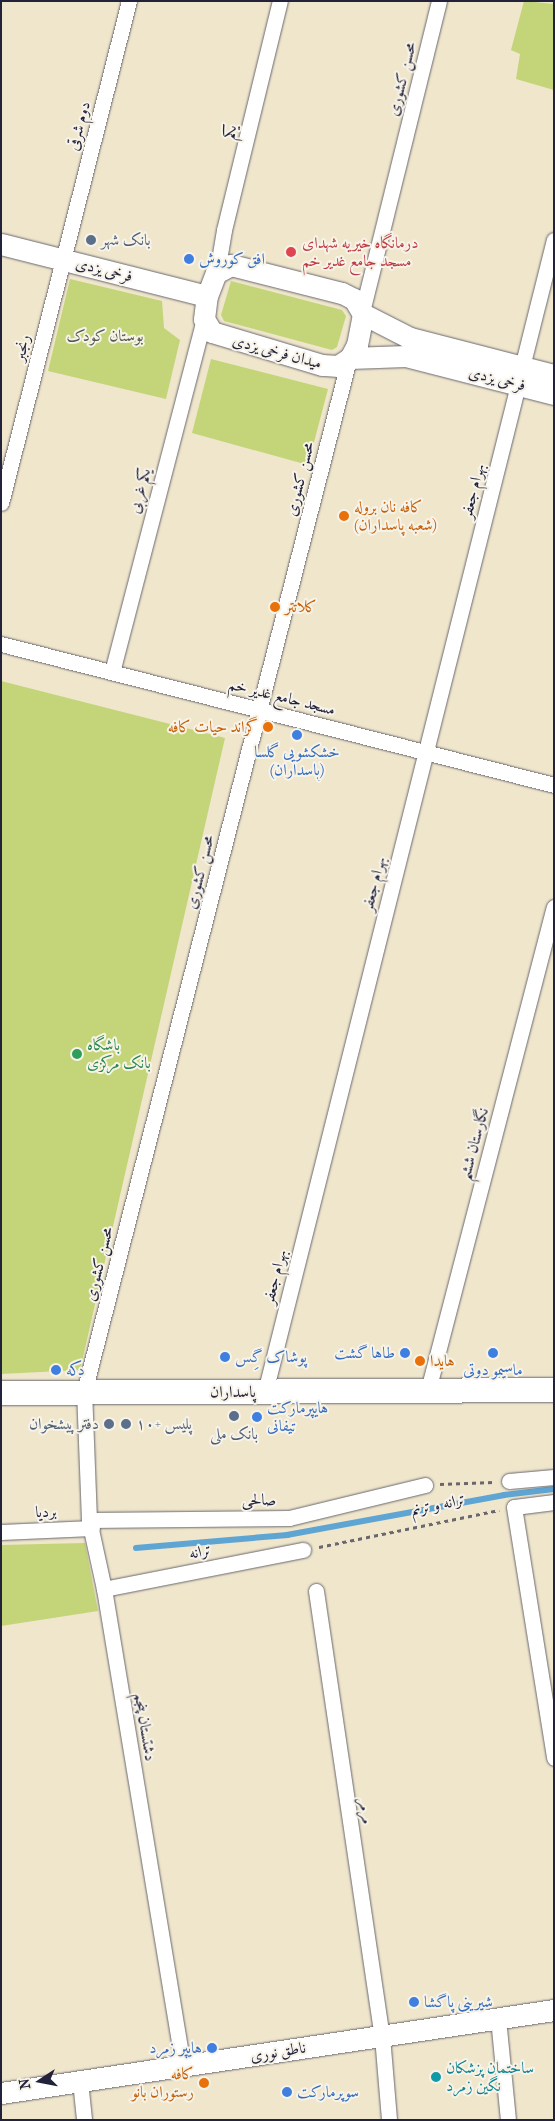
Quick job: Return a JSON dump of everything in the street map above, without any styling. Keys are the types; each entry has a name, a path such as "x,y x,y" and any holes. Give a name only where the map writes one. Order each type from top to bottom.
{"main road":[{"name":"فرخی یزدی","path":"1,244 207,296"},
{"path":"204,319 207,296 217,272 229,265 245,266 342,293 356,300 362,313 357,345 350,358"},
{"name":"فرخی یزدی","path":"362,313 410,338 520,376 554,394"},
{"name":"میدان فرخی یزدی","path":"204,319 211,331 225,338 313,363 336,366 350,358"},
{"name":"فرخی یزدی","path":"350,358 406,356 520,376 554,375"},
{"name":"پاسداران","path":"1,1393 554,1390"},
{"name":"ناطق نوری","path":"1,2093 554,2010"}],"street":[{"name":"دوم شرقی","path":"62,259 129,1"},
{"name":"یکم","path":"217,272 224,230 280,1"},
{"name":"محسن کشوری","path":"362,313 439,1"},
{"name":"بهرام جعفر","path":"265,1392 554,240"},
{"name":"رنجبر","path":"1,503 62,259"},
{"name":"یکم غربی","path":"112,672 204,319"},
{"name":"محسن کشوری","path":"84,1392 350,358"},
{"name":"مسجد جامع غدیر خم","path":"1,644 554,785"},
{"name":"نگارستان ششم","path":"428,1390 554,907"},
{"name":"دشتستان پنجم","path":"84,1392 90,1524 104,1589 183,2066"},
{"path":"509,1481 554,1477"},
{"name":"صالحی","path":"90,1524 289,1518 425,1485"},
{"path":"554,1502 514,1507 554,1758"},
{"name":"بردیا","path":"1,1532 90,1524"},
{"name":"ترانه","path":"104,1589 304,1550"},
{"name":"مرمر","path":"316,1591 382,2036 389,2120"},
{"path":"498,2018 508,2120"},
{"path":"80,2082 84,2120"}],"path":[{"path":"425,1485 509,1481"},
{"name":"ترانه و ترنم","path":"330,1545 514,1507"}],"green space":[{"path":"524,1 554,4 554,90 516,79 520,54 511,50"},
{"name":"بوستان کودک","path":"70,279 162,301 164,328 180,340 166,399 48,371"},
{"path":"231,281 342,310 346,316 337,347 332,350 224,321 221,315"},
{"path":"211,359 328,389 308,465 192,433"},
{"name":"باشگاه بانک مرکزی","path":"1,681 225,738 80,1370 1,1374"},
{"path":"85,1543 98,1611 1,1626 1,1545"}],"waterway":[{"path":"136,1548 287,1535 504,1495 554,1489"}],"place":[{"name":"بانک شهر","path":"91,240"},
{"name":"درمانگاه خیریه شهدای مسجد جامع غدیر خم","path":"291,252"},
{"name":"افق کوروش","path":"189,259"},
{"name":"کافه نان بروله (شعبه پاسداران)","path":"344,516"},
{"name":"کلاتتر","path":"275,607"},
{"name":"گراند حیات کافه","path":"268,727"},
{"name":"خشکشویی گلسا (پاسداران)","path":"297,735"},
{"name":"باشگاه بانک مرکزی","path":"77,1054"},
{"name":"طاها گشت","path":"405,1353"},
{"name":"ماسیمو دوتی","path":"493,1353"},
{"name":"پوشاک گِس","path":"225,1357"},
{"name":"هایدا","path":"420,1361"},
{"name":"دکه","path":"56,1370"},
{"name":"بانک ملی","path":"234,1416"},
{"name":"هایپرمارکت تیفانی","path":"257,1417"},
{"name":"دفتر پیشخوان","path":"109,1424"},
{"name":"پلیس +۱۰","path":"126,1424"},
{"name":"شیرینی پاگشا","path":"414,2002"},
{"name":"هایپر زمرد","path":"212,2048"},
{"name":"ساختمان پزشکان نگین زمرد","path":"436,2077"},
{"name":"کافه رستوران بانو","path":"204,2083"},
{"name":"سوپرمارکت","path":"287,2092"}]}
